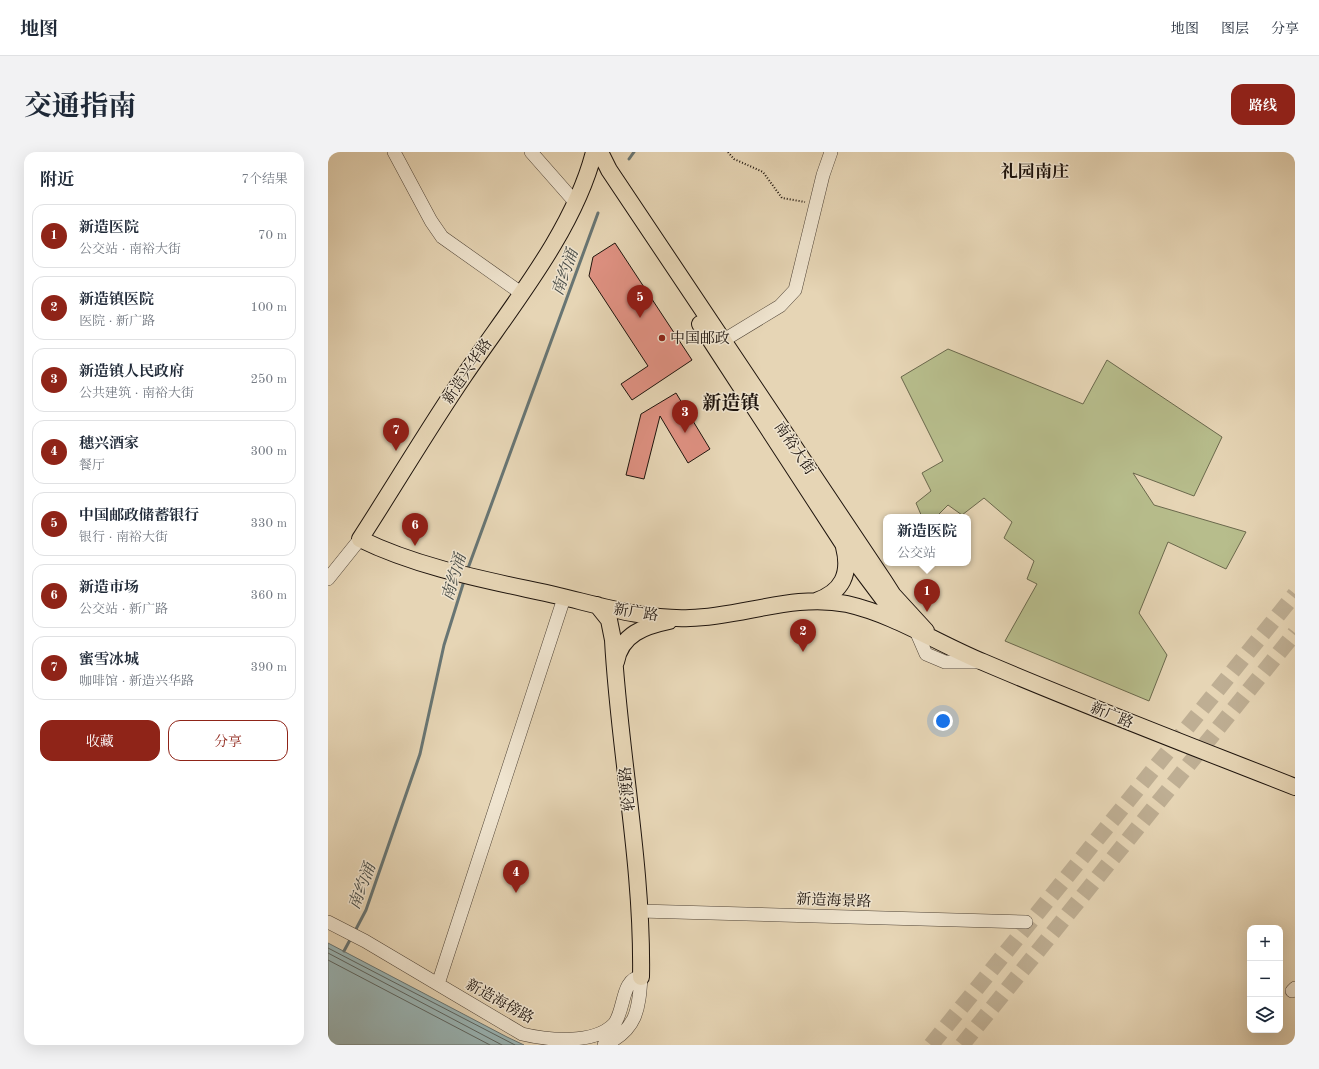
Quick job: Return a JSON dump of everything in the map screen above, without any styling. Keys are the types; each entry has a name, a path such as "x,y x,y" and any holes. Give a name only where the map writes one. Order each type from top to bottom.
{"main road":[{"name":"新造兴华路","path":"360,539 424,435 560,236 595,153"},
{"name":"南裕大街","path":"595,153 609,170 724,340 887,586 932,639"},
{"name":"南裕大街","path":"595,153 625,209 843,544 893,612 916,631"},
{"name":"新广路","path":"360,539 382,549 478,578 634,613 680,618 700,618 780,605 812,602 844,603 873,611 982,662 1164,736 1295,787"},
{"path":"812,602 828,597 840,586 846,568 846,556 843,544"},
{"name":"轮渡路","path":"597,605 605,614 611,626 640,911 641,976"},
{"path":"615,669 619,650 633,633 646,627 680,618"}],"street":[{"path":"394,152 431,221 442,237 521,293"},
{"path":"530,152 575,202"},
{"path":"724,340 780,306 795,290 816,204 831,152"},
{"name":"新造兴华路","path":"328,579 360,539"},
{"path":"438,984 564,598"},
{"path":"916,631 926,654 945,662 982,662"},
{"name":"新造海景路","path":"640,911 1026,922"},
{"name":"新造海傍路","path":"328,922 365,941 522,1034 558,1040 584,1038 609,1028 618,1017 630,982 635,977 641,976"},
{"path":"604,1045 626,1031 634,1020 639,1004 641,976"}],"path":[{"path":"728,152 734,159 763,172 782,198 816,204"}],"green space":[{"path":"948,349 1083,404 1107,360 1222,437 1194,496 1133,473 1154,505 1246,532 1226,569 1168,542 1139,613 1167,655 1149,701 1005,641 1037,584 1027,579 1034,561 1004,538 1012,522 984,498 963,514 961,514 948,505 939,514 921,514 916,503 931,491 922,473 943,461 901,377"}],"water":[{"path":"328,943 507,1037 524,1045 328,1045"}],"building":[{"path":"615,243 692,360 632,400 621,384 648,366 589,276 593,257"},
{"path":"676,393 710,449 688,463 660,416 644,479 626,475 641,414"}],"waterway":[{"name":"南约涌","path":"629,159 634,152"},
{"name":"南约涌","path":"467,571 598,213"},
{"name":"南约涌","path":"355,931 366,910 420,754 444,645 464,581"},
{"name":"南约涌","path":"344,951 351,938"}],"tunnel":[{"path":"931,1045 1295,594"},
{"path":"962,1045 1295,633"}],"place":[{"name":"中国邮政储蓄银行","path":"640,318"},
{"name":"中国邮政","path":"662,338"},
{"name":"新造镇人民政府","path":"685,433"},
{"name":"蜜雪冰城","path":"396,451"},
{"name":"新造市场","path":"415,546"},
{"name":"新造医院","path":"927,612"},
{"name":"新造镇医院","path":"803,652"},
{"name":"穗兴酒家","path":"516,893"}],"district":[{"name":"礼园南庄","path":"1035,171"},
{"name":"新造镇","path":"731,402"}]}
